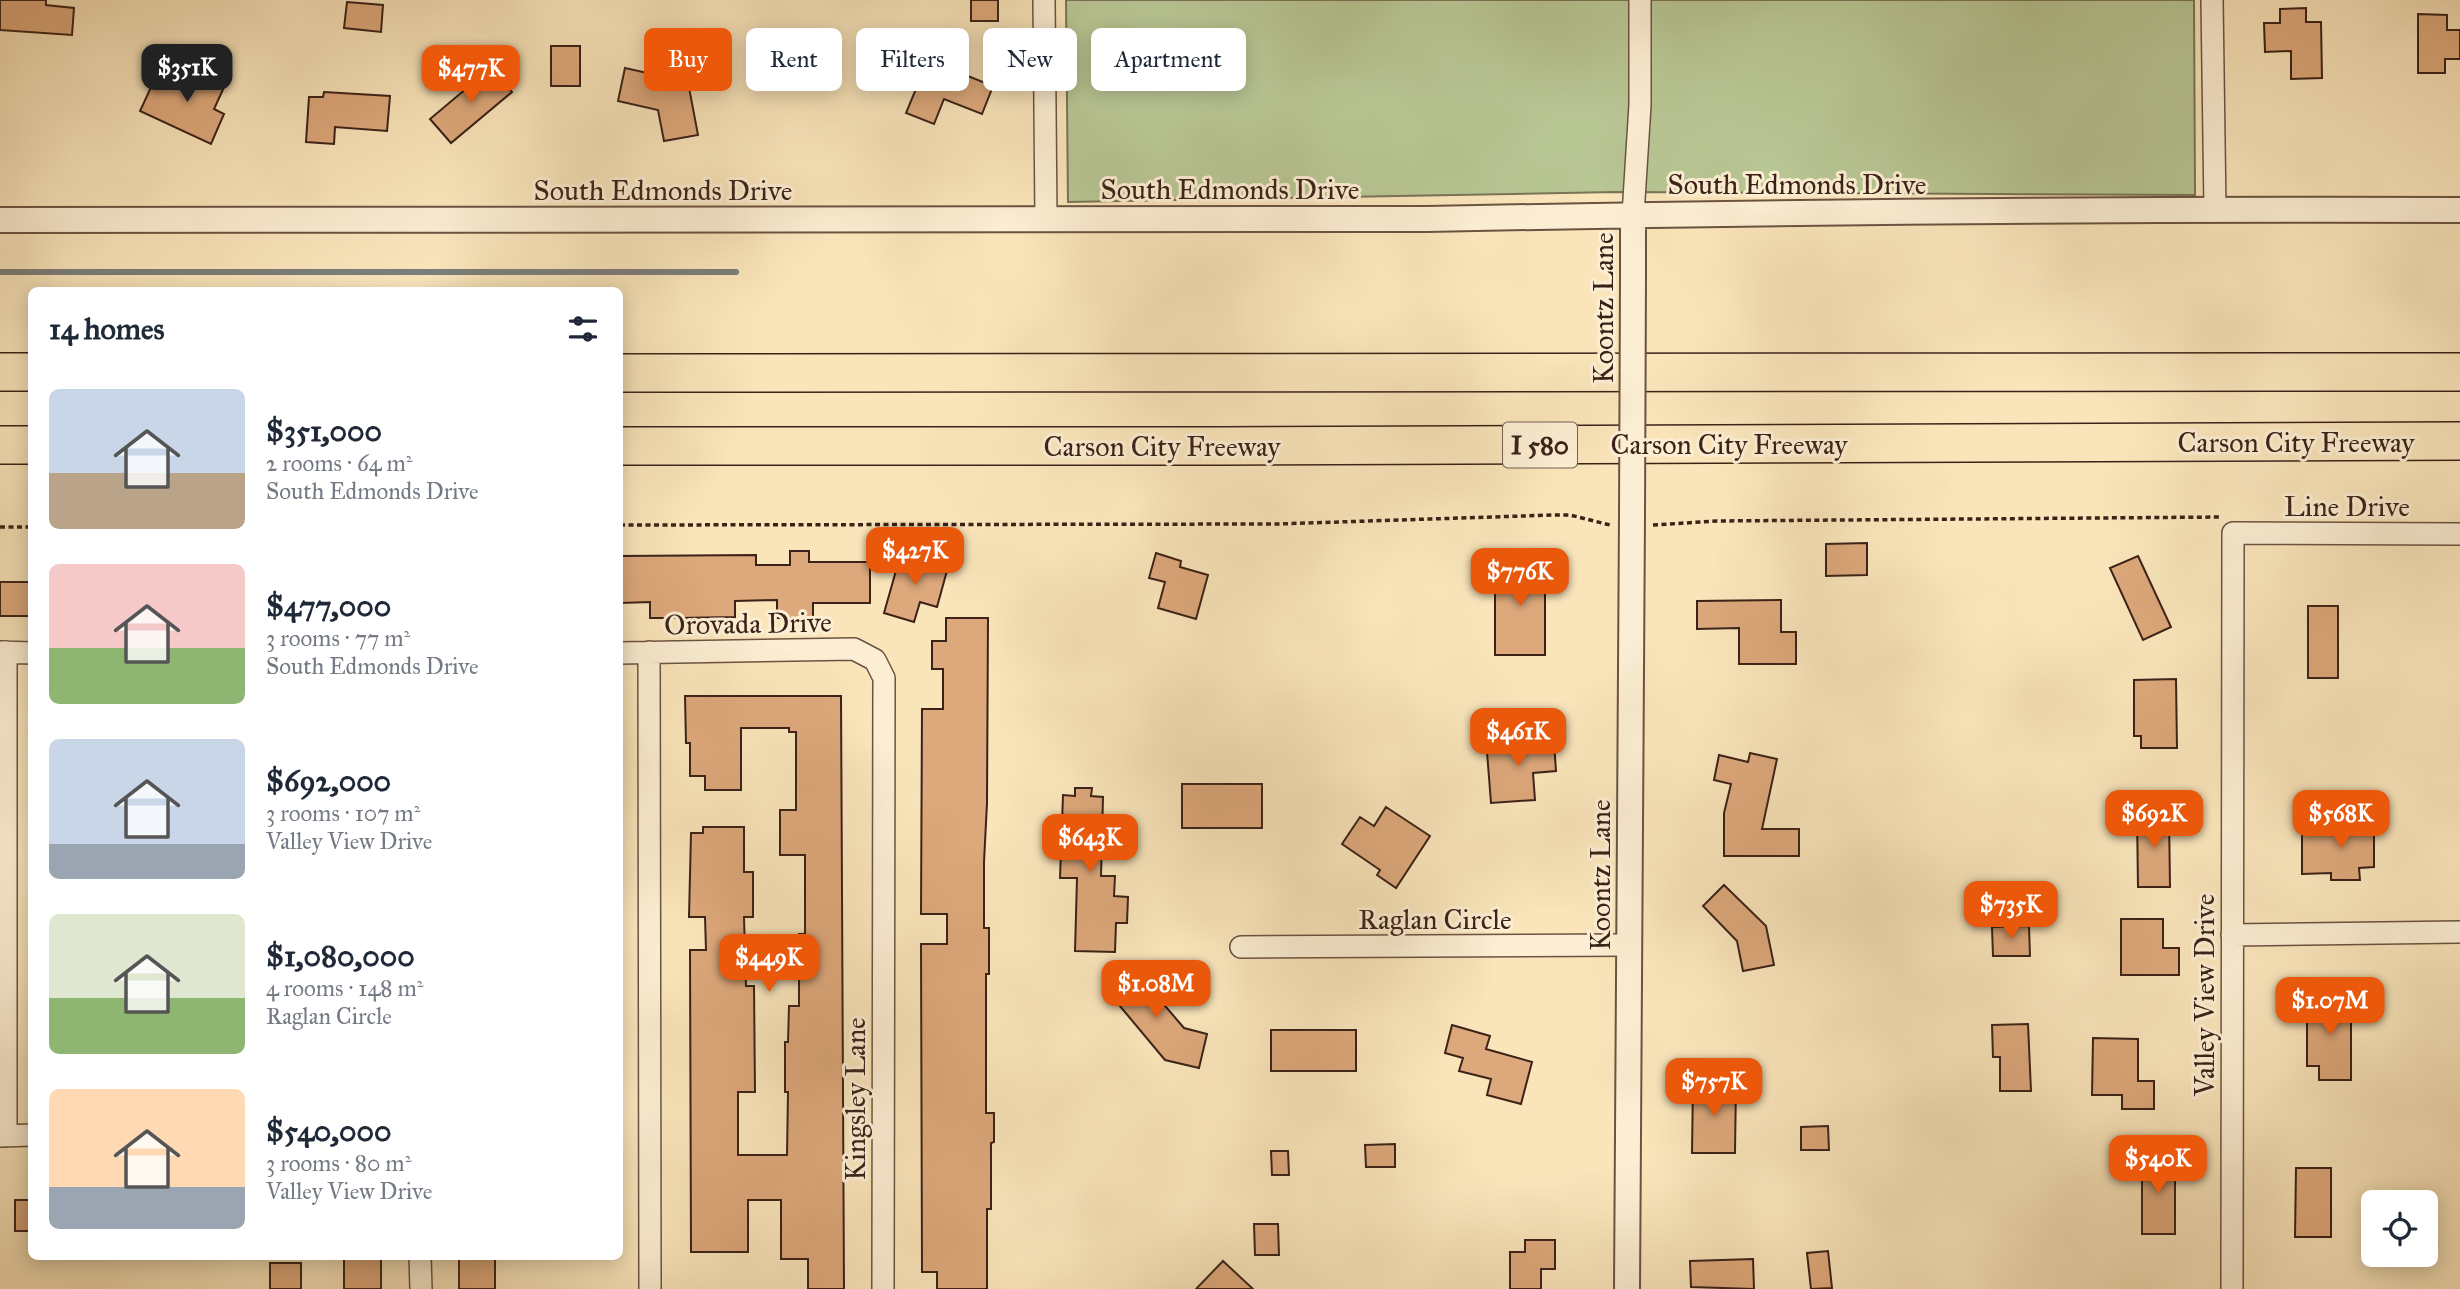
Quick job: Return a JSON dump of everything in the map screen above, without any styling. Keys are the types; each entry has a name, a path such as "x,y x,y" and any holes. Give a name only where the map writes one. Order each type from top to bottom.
{"highway":[{"path":"0,372 28,372"},
{"path":"623,373 2460,372"},
{"name":"Carson City Freeway","path":"623,446 2460,442"},
{"path":"0,445 28,445"}],"street":[{"path":"1044,0 1046,219"},
{"name":"Koontz Lane","path":"1627,1289 1633,215 1640,105 1640,0"},
{"path":"2212,0 2215,209"},
{"name":"South Edmonds Drive","path":"0,220 1427,219 2215,209 2460,210"},
{"name":"Line Drive","path":"2231,525 2460,534"},
{"name":"Valley View Drive","path":"2231,525 2232,1289"},
{"name":"Orovada Drive","path":"623,653 854,649 875,660"},
{"path":"28,653 3,652 3,1136 28,1135"},
{"path":"649,652 650,1289"},
{"name":"Kingsley Lane","path":"875,660 884,678 883,1289"},
{"path":"2232,935 2460,933"},
{"name":"Raglan Circle","path":"1241,947 1630,945"},
{"path":"420,1260 421,1289"}],"path":[{"path":"623,524 1277,524 1570,515 1609,525 1632,520 2231,525"},
{"path":"0,527 28,527"}],"green space":[{"path":"1066,0 2194,0 2195,195 1615,192 1068,202 1067,91 1077,91 1077,28 1066,28"}],"building":[{"path":"0,0 46,0 46,5 74,8 72,35 0,30"},
{"path":"971,0 998,0 998,21 971,21"},
{"path":"347,2 383,5 381,32 344,28"},
{"path":"2306,8 2306,22 2321,22 2322,78 2291,79 2291,51 2265,52 2264,23 2280,23 2280,9"},
{"path":"2418,14 2447,15 2447,30 2460,30 2460,59 2445,59 2445,73 2418,73"},
{"path":"551,46 580,46 580,86 551,86"},
{"path":"492,67 512,92 451,143 430,119"},
{"path":"625,68 644,72 644,91 690,91 698,135 664,141 658,110 618,101"},
{"path":"159,70 191,85 198,70 226,83 214,109 224,114 211,144 140,111"},
{"path":"969,76 983,82 983,91 991,91 982,114 944,99 934,124 906,113 915,91 969,91"},
{"path":"324,92 390,96 387,131 335,127 334,144 306,142 309,97 323,97"},
{"path":"1867,543 1867,575 1826,576 1826,544"},
{"path":"790,551 809,551 809,562 870,562 870,603 813,603 813,618 777,618 777,600 735,601 735,617 650,618 650,602 623,603 623,556 756,555 756,565 790,565"},
{"path":"901,553 948,567 937,607 920,602 914,622 884,613"},
{"path":"1156,553 1181,561 1180,567 1208,575 1196,619 1158,608 1165,582 1149,578"},
{"path":"2138,556 2171,627 2143,640 2110,568"},
{"path":"1495,560 1545,560 1545,655 1495,655"},
{"path":"0,582 28,582 28,616 0,616"},
{"path":"1781,600 1781,632 1796,632 1796,664 1739,664 1739,628 1697,629 1697,601"},
{"path":"2308,606 2338,606 2338,678 2308,678"},
{"path":"946,618 988,618 984,862 984,928 989,928 989,974 986,974 986,1113 994,1113 994,1142 991,1143 991,1209 987,1209 987,1289 937,1289 937,1272 922,1272 921,944 947,944 947,914 921,914 922,709 943,709 943,669 932,669 932,641 946,641"},
{"path":"2176,679 2177,748 2141,748 2141,736 2134,736 2134,680"},
{"path":"685,696 841,696 844,1289 808,1289 808,1259 781,1259 781,1200 748,1200 748,1252 691,1252 690,950 706,950 705,917 689,917 691,833 703,833 703,827 744,827 744,872 753,872 753,917 744,917 746,986 754,986 755,1092 738,1092 738,1155 787,1155 788,1092 785,1092 785,1042 788,1042 789,1006 799,1006 799,934 805,934 805,855 780,855 780,810 796,810 796,732 789,732 789,728 741,728 741,790 705,790 705,776 690,776"},
{"path":"1525,732 1526,745 1554,743 1556,771 1533,773 1535,800 1491,803 1487,752 1500,751 1499,734"},
{"path":"1750,753 1777,759 1762,829 1799,829 1799,856 1724,856 1724,813 1731,784 1714,780 1719,755 1748,762"},
{"path":"1182,784 1262,784 1262,828 1182,828"},
{"path":"1075,788 1092,788 1091,796 1103,797 1101,876 1115,876 1114,896 1128,897 1127,923 1116,923 1115,952 1075,951 1077,878 1060,878 1063,795 1075,796"},
{"path":"1386,807 1430,836 1396,888 1377,875 1380,870 1342,844 1360,817 1374,826"},
{"path":"2137,814 2169,814 2170,887 2138,887"},
{"path":"2374,816 2374,867 2359,868 2360,880 2331,880 2331,873 2302,874 2302,833 2342,832 2342,817"},
{"path":"1724,885 1766,926 1774,965 1743,971 1737,941 1703,906"},
{"path":"2121,919 2163,919 2163,948 2179,948 2179,975 2121,975"},
{"path":"2029,926 2030,956 1993,956 1992,927"},
{"path":"1130,965 1184,1028 1207,1034 1199,1068 1165,1060 1104,987"},
{"path":"2307,998 2351,998 2351,1080 2319,1080 2319,1066 2307,1066"},
{"path":"2028,1024 2031,1091 2000,1091 2000,1057 1993,1057 1992,1025"},
{"path":"1452,1025 1490,1036 1486,1049 1532,1062 1521,1104 1487,1095 1491,1079 1459,1071 1463,1058 1445,1053"},
{"path":"1271,1030 1356,1030 1356,1071 1271,1071"},
{"path":"2093,1038 2138,1039 2138,1081 2154,1081 2154,1109 2122,1109 2122,1095 2092,1095"},
{"path":"1693,1083 1736,1083 1735,1153 1692,1153"},
{"path":"1828,1126 1829,1150 1801,1150 1801,1127"},
{"path":"1395,1144 1395,1167 1366,1167 1365,1145"},
{"path":"1271,1151 1288,1151 1289,1175 1272,1175"},
{"path":"2142,1156 2175,1156 2175,1234 2142,1234"},
{"path":"2296,1168 2331,1168 2331,1237 2295,1237"},
{"path":"15,1200 28,1200 28,1231 15,1231"},
{"path":"1254,1224 1278,1224 1279,1255 1255,1255"},
{"path":"1525,1240 1555,1240 1555,1269 1541,1269 1541,1289 1510,1289 1510,1252 1525,1252"},
{"path":"1828,1251 1832,1288 1811,1289 1807,1253"},
{"path":"1753,1259 1754,1289 1691,1287 1690,1261"},
{"path":"344,1260 381,1260 381,1289 344,1289"},
{"path":"459,1260 495,1260 495,1289 459,1289"},
{"path":"1223,1261 1253,1289 1196,1289"},
{"path":"270,1263 301,1263 301,1289 270,1289"}],"waterway":[{"path":"0,272 736,272"}]}
